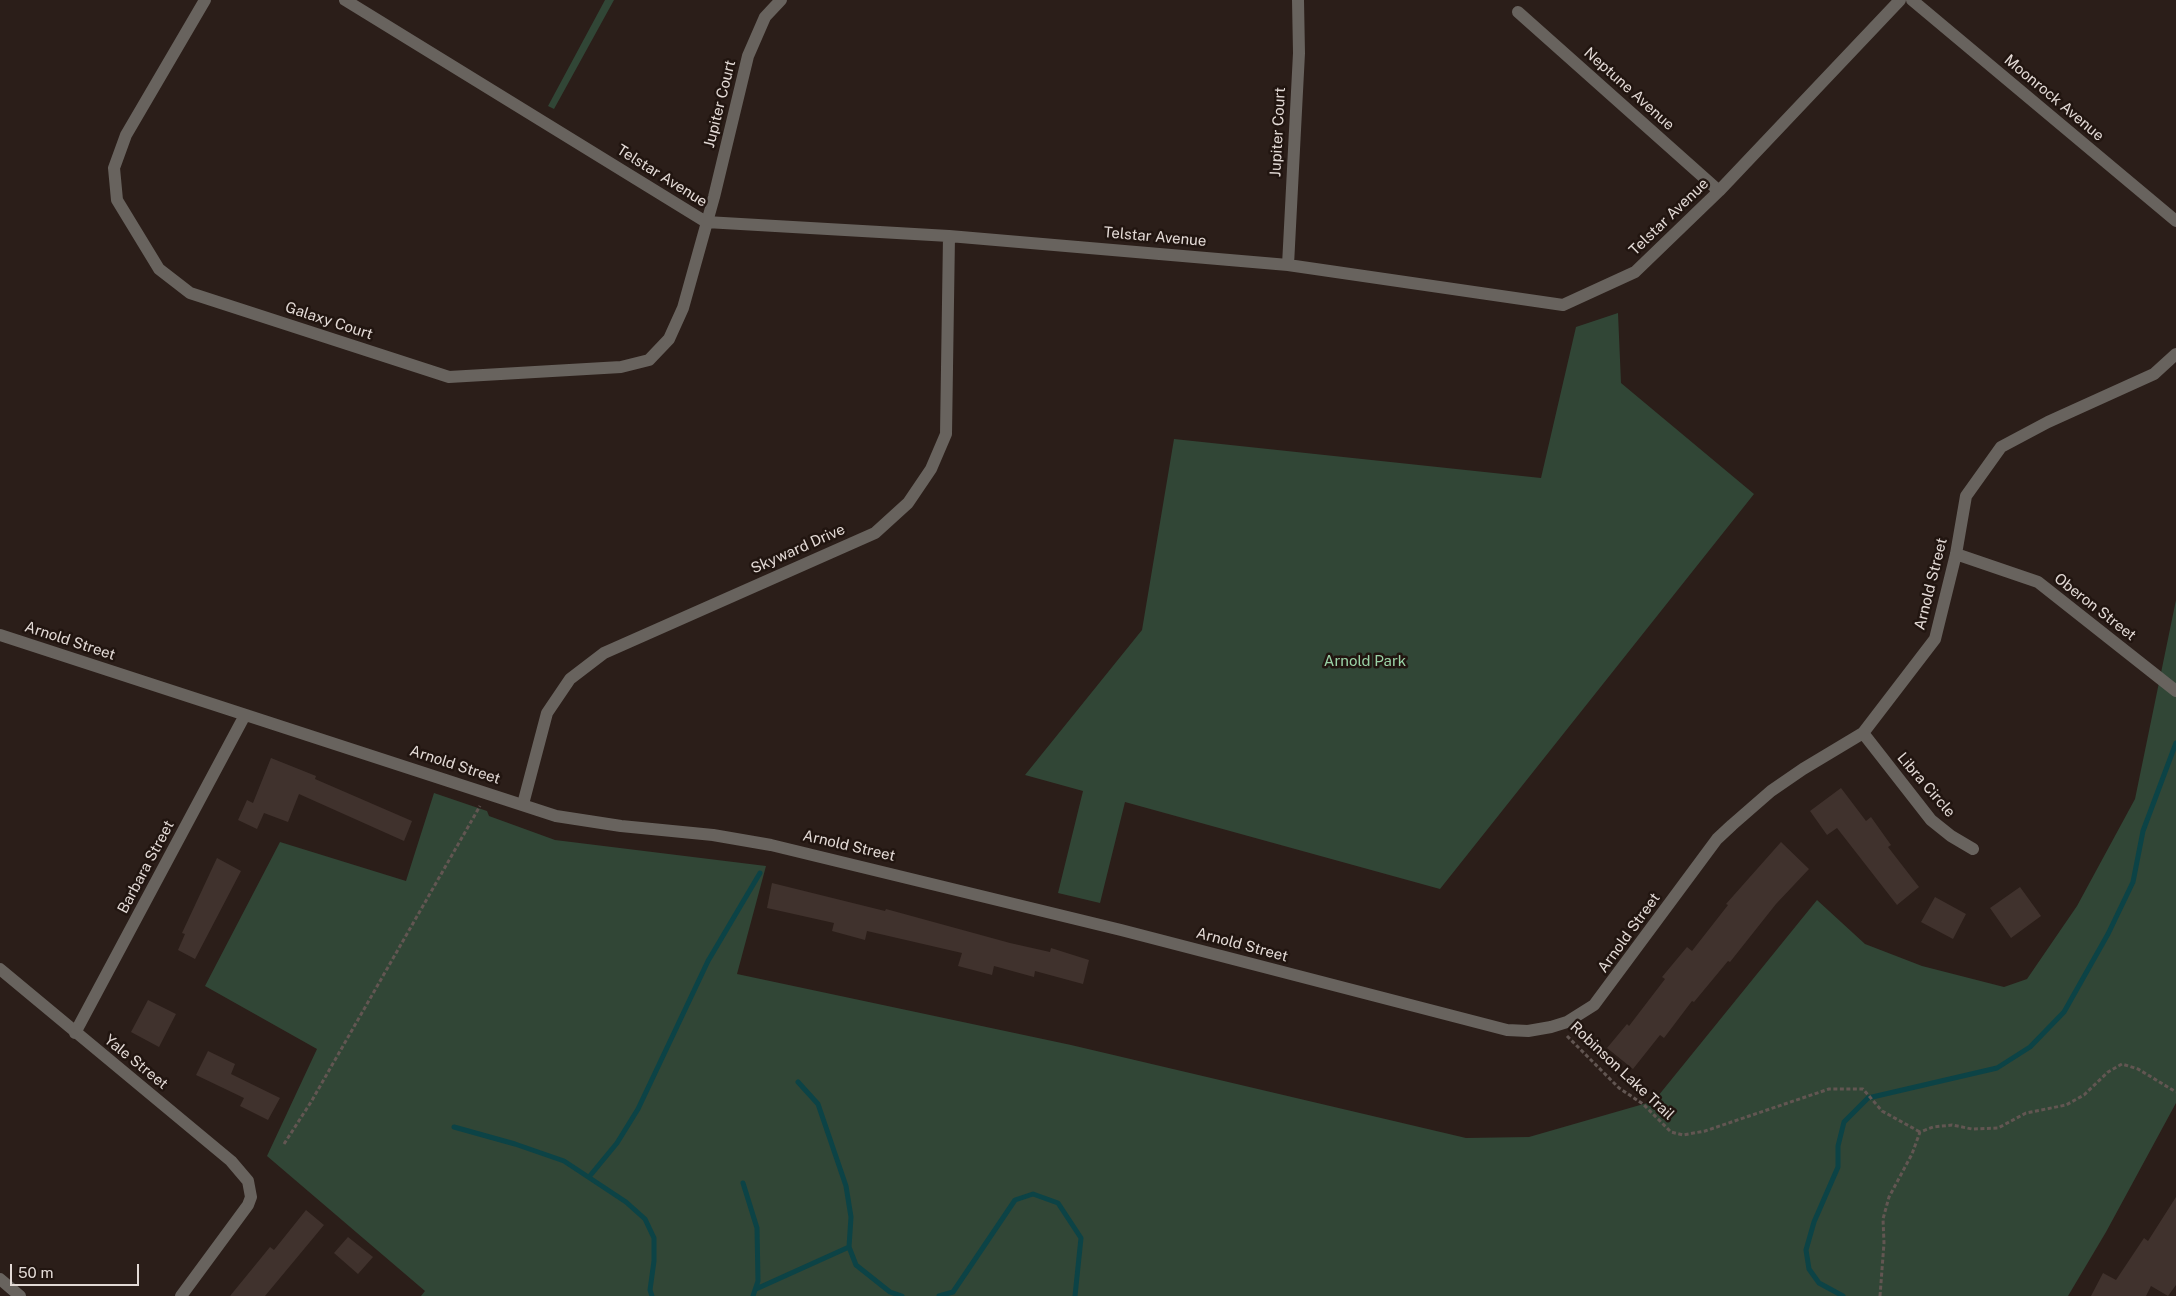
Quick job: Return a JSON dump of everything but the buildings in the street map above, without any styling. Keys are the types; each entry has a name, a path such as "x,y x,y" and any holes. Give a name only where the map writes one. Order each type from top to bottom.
{"street":[{"name":"Galaxy Court","path":"205,0 126,135 114,168 118,200 159,269 190,293 449,377 620,367 649,360 669,339 683,308 706,222"},
{"name":"Telstar Avenue","path":"346,0 706,222 949,236 1288,265 1563,305 1635,272 1719,191 1900,0"},
{"name":"Jupiter Court","path":"706,222 748,56 766,18 781,0"},
{"name":"Jupiter Court","path":"1288,265 1298,53 1298,0"},
{"name":"Moonrock Avenue","path":"1912,0 2176,221"},
{"name":"Neptune Avenue","path":"1518,12 1719,191"},
{"name":"Skyward Drive","path":"523,804 547,713 570,679 584,668 604,653 875,533 908,503 932,469 946,434 949,236"},
{"name":"Arnold Street","path":"0,635 556,816 771,844 1103,925 1507,1030 1528,1031 1557,1026 1580,1015 1594,1005 1717,840 1771,791 1803,769 1863,733 1935,639 1956,554 1966,496 2001,447 2048,422 2154,374 2176,354"},
{"name":"Oberon Street","path":"1956,554 2038,582 2176,691"},
{"name":"Barbara Street","path":"75,1033 244,716"},
{"name":"Libra Circle","path":"1863,733 1931,820 1951,836 1973,849"},
{"name":"Yale Street","path":"0,969 231,1161 248,1181 251,1198 248,1205 181,1296"},
{"path":"0,1279 20,1296"}],"path":[{"path":"284,1144 311,1102 487,793"},
{"name":"Robinson Lake Trail","path":"1557,1026 1620,1088 1643,1104 1671,1132 1682,1135 1705,1132 1829,1089 1863,1089 1882,1111 1920,1132"},
{"path":"1880,1296 1884,1244 1883,1219 1890,1197 1912,1154 1920,1132 1934,1127 1952,1125 1972,1129 1998,1128 2026,1113 2066,1105 2084,1096 2108,1072 2122,1064 2138,1069 2176,1092"}],"green space":[{"path":"605,0 614,0 554,109 548,106"},
{"name":"Arnold Park","path":"1618,313 1621,383 1754,494 1440,889 1125,802 1100,903 1058,893 1083,791 1025,775 1142,630 1174,439 1541,478 1576,327"},
{"path":"2176,600 2176,1103 2106,1232 2068,1296 421,1296 425,1291 267,1156 317,1049 205,986 280,842 406,881 434,793 487,811 489,816 555,840 766,866 737,974 1071,1045 1466,1138 1529,1137 1654,1101 1817,900 1865,944 1922,966 2004,987 2027,979 2077,906 2135,799"}],"waterway":[{"path":"1843,1296 1819,1283 1809,1269 1806,1250 1814,1222 1838,1167 1838,1146 1844,1122 1868,1098 1997,1068 2030,1047 2064,1012 2108,934 2133,882 2143,831 2176,743"},
{"path":"589,1177 617,1143 638,1109 708,961 760,873"},
{"path":"798,1082 818,1104 846,1186 851,1217 849,1247 856,1265 890,1292 902,1296"},
{"path":"454,1127 515,1144 564,1161 626,1202 645,1219 654,1238 654,1261 650,1290 652,1296"},
{"path":"743,1183 757,1228 758,1281 753,1296"},
{"path":"939,1296 953,1292 1015,1200 1033,1194 1058,1203 1081,1238 1075,1296"},
{"path":"756,1289 849,1247"}]}
